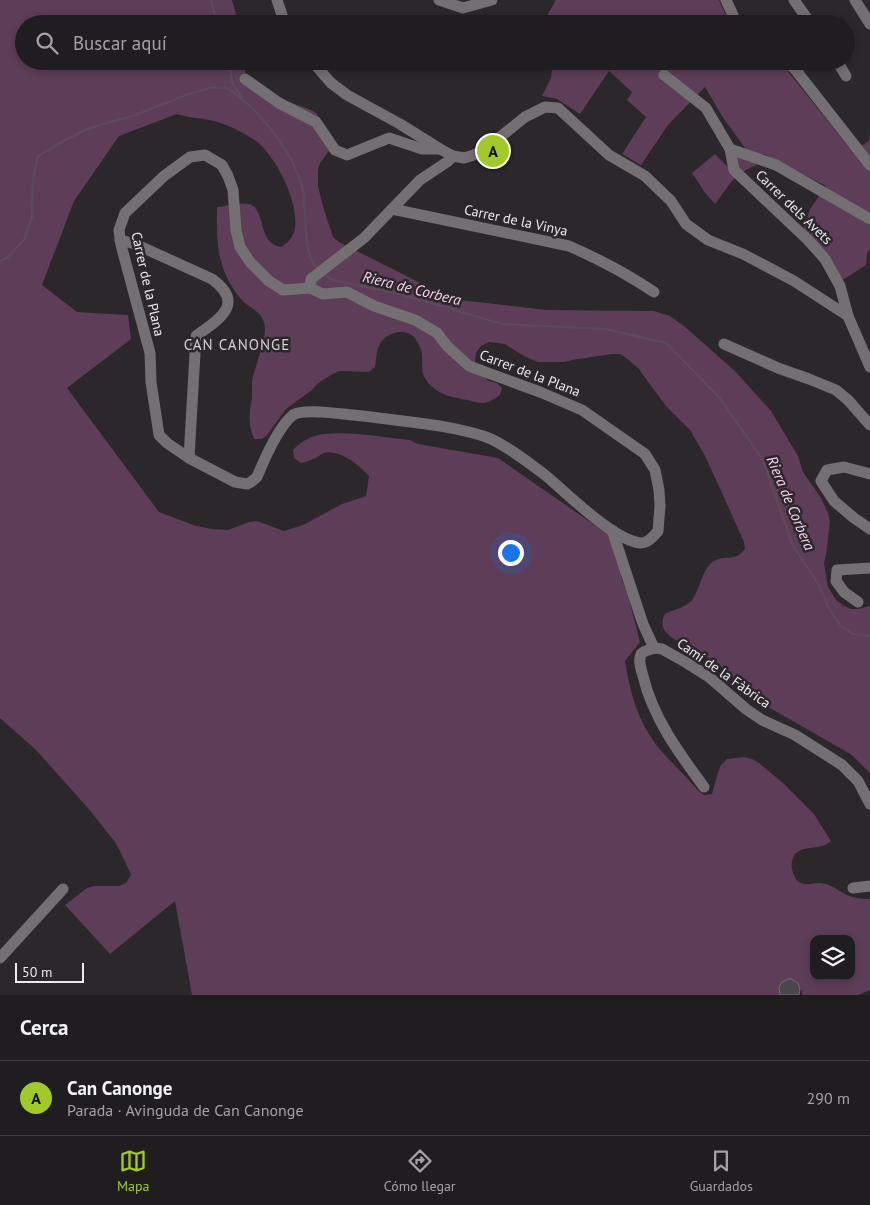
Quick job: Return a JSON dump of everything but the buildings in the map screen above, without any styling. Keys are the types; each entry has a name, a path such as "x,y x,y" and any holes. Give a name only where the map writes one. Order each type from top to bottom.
{"street":[{"path":"277,0 282,15"},
{"path":"438,0 463,8 492,0"},
{"path":"726,0 732,15"},
{"path":"794,0 805,15"},
{"path":"855,0 870,24"},
{"path":"320,70 331,83 346,95 453,156 464,158 490,146 525,117 546,107 558,108 609,155 646,176 671,201 686,224 708,240 743,254 786,276 848,316"},
{"path":"796,70 870,165"},
{"path":"842,70 846,76"},
{"name":"Carrer dels Avets","path":"664,75 706,108 730,148 734,170 808,240 824,259 840,286 848,316 870,367"},
{"path":"245,79 279,103 316,122 335,150 347,155 390,138 422,148 440,149"},
{"path":"730,148 776,166 870,219"},
{"name":"Carrer de la Plana","path":"205,155 222,165 228,176 233,190 236,230 240,247 250,262 269,281 283,290 311,284 323,294 347,292 374,306 415,320 437,333 447,346 469,366 540,392 582,410 645,454 655,470 659,490 658,531 646,542 640,543 630,540 612,530 589,513 545,475 506,448 476,434 433,425 323,413 306,412 295,414 278,434 256,477 247,484 235,482 189,458 167,443 159,435 151,382 150,353 120,240 119,230 125,213 164,176 190,157 205,155"},
{"path":"311,284 324,269 364,238 420,180 453,156"},
{"name":"Carrer de la Vinya","path":"392,209 569,246 591,256 654,292"},
{"path":"120,240 135,244 212,279 222,286 228,299 228,308 221,318 196,336 189,458"},
{"path":"724,344 778,368 836,390 848,400 870,425"},
{"path":"870,474 844,467 826,470 821,481 834,501 870,529"},
{"name":"Camí de la Fàbrica","path":"612,530 643,624 654,648 662,648 688,662 762,720 795,735 842,765 858,781 870,804"},
{"path":"858,602 844,592 836,581 837,570 870,568"},
{"path":"654,648 641,654 640,658 644,683 650,701 658,718 704,787"},
{"path":"854,888 870,886"},
{"path":"0,958 63,889"}],"shaded area":[{"path":"0,0 232,0 236,15 15,15 15,70 245,70 246,78 278,98 316,113 326,127 329,151 320,163 318,186 333,237 339,242 452,299 546,310 654,311 670,316 684,326 735,371 771,411 798,456 803,472 821,498 828,513 830,522 824,563 828,587 836,600 844,606 858,609 870,606 870,773 852,755 770,708 750,693 716,662 674,639 664,628 662,622 665,614 693,599 710,564 713,561 739,555 745,549 744,542 705,456 690,430 666,406 638,368 620,354 564,362 538,362 505,344 489,342 481,346 476,353 475,361 483,376 489,381 497,383 502,388 500,395 489,402 481,403 461,399 436,390 423,374 420,346 415,338 403,332 392,333 380,344 375,367 369,372 339,371 331,375 286,409 267,435 262,439 254,439 250,418 252,382 264,339 265,326 260,314 243,301 232,287 222,266 218,244 217,207 243,203 254,206 265,235 274,245 281,247 290,240 294,231 295,221 289,192 275,163 256,141 236,130 214,121 177,114 119,136 74,201 42,285 77,312 128,315 131,339 67,388 159,512 196,526 228,530 257,521 284,531 303,525 342,504 366,496 369,476 361,467 342,455 330,452 324,453 301,463 294,458 293,450 309,438 322,434 346,433 410,440 418,444 498,458 609,535 620,566 622,580 628,595 640,642 625,661 633,699 648,732 665,756 704,795 712,794 721,765 727,759 744,757 759,763 783,783 814,814 831,841 825,845 798,851 793,858 792,869 795,877 802,883 826,884 844,894 870,899 870,990 858,995 192,995 175,901 110,954 65,905 87,888 94,886 119,886 126,883 131,875 115,842 88,808 35,749 0,718"},
{"path":"555,0 719,0 726,15 547,15"},
{"path":"552,70 787,70 852,151 869,141 870,131 870,211 866,216 870,223 870,250 867,253 866,265 841,281 804,228 810,209 826,186 764,154 756,165 738,174 715,204 692,173 715,154 728,167 745,148 722,116 705,87 668,125 641,165 622,154 646,117 627,100 632,92 609,71 580,114 557,99 542,96 551,78"}],"waterway":[{"path":"211,0 215,15"},
{"path":"230,70 233,84 243,99"},
{"name":"Riera de Corbera","path":"0,261 7,258 24,240 32,217 33,180 38,156 76,134 93,127 127,118 192,93 216,87 229,89 249,105 270,128 288,155 301,182 308,246 313,263 318,269"},
{"name":"Riera de Corbera","path":"324,274 332,280 396,293 502,324 605,329 666,343 719,397 763,460 792,544 819,585 827,605 840,625 853,634 870,636"}],"place":[{"name":"Can Canonge","path":"493,151"}],"district":[{"name":"CAN CANONGE","path":"237,344"}]}
